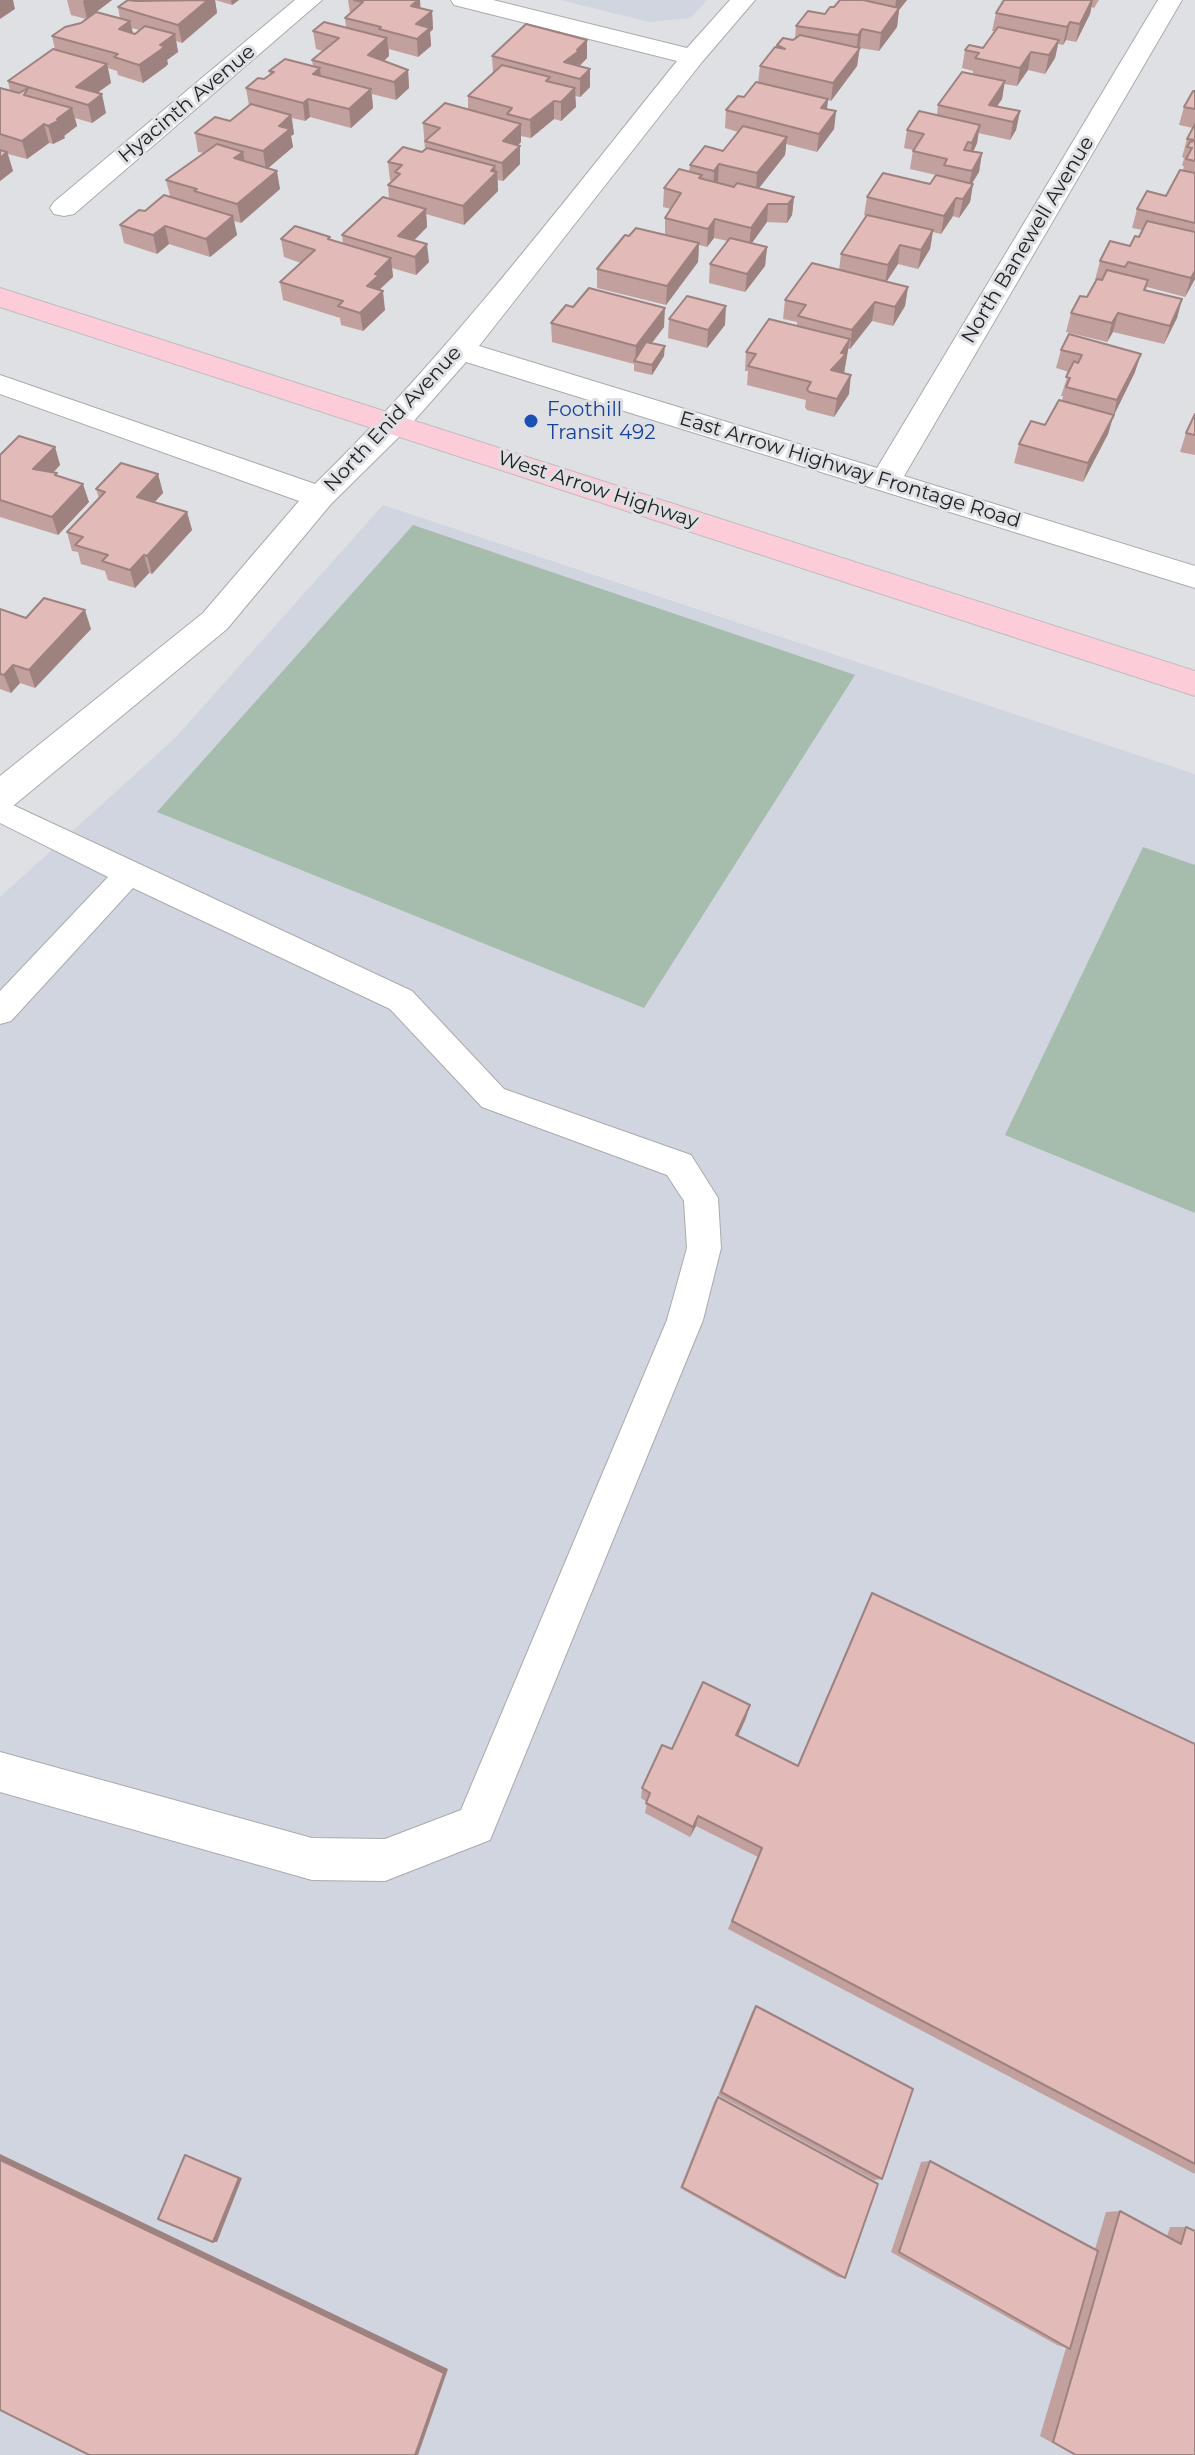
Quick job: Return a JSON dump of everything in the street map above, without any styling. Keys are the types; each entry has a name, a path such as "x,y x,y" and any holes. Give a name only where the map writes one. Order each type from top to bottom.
{"main road":[{"name":"West Arrow Highway","path":"0,297 1195,684"}],"street":[{"name":"Hyacinth Avenue","path":"64,208 310,0"},
{"path":"463,0 693,57"},
{"name":"North Enid Avenue","path":"0,796 215,621 320,497 394,424 460,350 693,57 743,0"},
{"name":"North Banewell Avenue","path":"886,480 1170,0"},
{"name":"East Arrow Highway Frontage Road","path":"460,350 1195,577"},
{"path":"0,384 320,497"}],"lane":[{"path":"0,810 128,874 401,1000 493,1098 679,1165 701,1198 704,1248 685,1320 475,1825 385,1860 312,1859 0,1772"},
{"path":"0,1012 128,874"}],"shaded area":[{"path":"560,0 707,0 691,18 649,22"},
{"path":"383,505 1195,774 1195,2455 0,2455 0,897 175,738"}],"green space":[{"path":"413,525 855,675 644,1008 157,812"},
{"path":"1143,847 1195,865 1195,1213 1005,1135"}],"building":[{"path":"128,0 208,0 178,25 118,7"},
{"path":"354,0 418,0 411,6 432,11 416,24 430,28 417,39 345,18 363,2"},
{"path":"840,0 863,0 899,8 881,33 862,29 858,35 796,26 808,11 825,14"},
{"path":"1004,0 1092,0 1080,24 1070,22 1067,27 996,13"},
{"path":"96,12 130,21 119,29 135,34 145,26 175,34 160,45 164,46 162,49 139,65 114,57 118,54 52,36 65,27 81,23"},
{"path":"324,22 387,38 368,55 408,70 394,82 312,60 339,38 313,31"},
{"path":"526,24 587,40 579,51 564,62 590,69 580,79 492,56"},
{"path":"998,27 1059,40 1049,55 1031,52 1020,68 975,58 979,53 965,50 969,45 983,48"},
{"path":"800,35 860,48 833,83 760,66 775,47 785,49 777,45 783,38 793,40"},
{"path":"53,49 107,64 76,87 102,94 88,105 8,81"},
{"path":"285,59 320,68 313,74 371,89 349,109 308,99 303,103 246,88 258,78 264,79 274,72 269,71"},
{"path":"502,65 550,77 546,81 575,88 561,102 554,101 530,120 507,114 512,108 468,96"},
{"path":"962,72 1005,81 989,105 1020,111 1013,122 938,105"},
{"path":"756,82 828,99 821,108 836,111 819,134 726,110 738,96 744,97"},
{"path":"0,88 19,93 28,88 24,95 72,108 57,119 60,120 48,126 44,124 22,141 0,134"},
{"path":"1193,91 1195,109 1184,107"},
{"path":"445,103 521,124 503,141 520,146 502,163 425,141 440,128 423,123"},
{"path":"251,104 291,115 279,126 290,129 263,151 195,133 215,117 230,121"},
{"path":"919,111 980,125 972,143 968,142 964,150 982,153 972,171 944,165 947,159 913,151 924,134 907,130"},
{"path":"1195,124 1195,140 1187,139"},
{"path":"743,126 787,137 757,173 719,164 714,171 690,165 705,146 723,151"},
{"path":"1195,141 1195,161 1186,159 1192,148 1187,147"},
{"path":"217,144 243,152 234,158 277,171 237,204 166,180"},
{"path":"403,147 422,152 427,148 495,166 491,171 497,172 463,206 388,185 400,174 395,172 402,165 388,162"},
{"path":"679,169 734,187 737,183 794,197 788,204 768,204 751,228 715,219 708,229 665,218 681,193 664,188"},
{"path":"1180,170 1195,173 1195,223 1137,209 1147,191 1166,196"},
{"path":"883,173 930,184 936,175 973,184 963,199 956,198 944,216 867,197"},
{"path":"164,195 233,216 206,239 165,226 153,235 120,225 139,210 145,211"},
{"path":"383,197 426,209 398,236 427,244 415,257 342,235"},
{"path":"867,215 933,230 921,250 900,245 888,265 841,254"},
{"path":"1147,221 1195,232 1195,271 1191,278 1128,262 1125,267 1100,261 1110,241 1130,246"},
{"path":"295,226 391,258 367,286 383,291 360,313 338,306 343,301 280,282 315,250 281,239"},
{"path":"636,228 699,243 667,286 597,269 625,235 629,236"},
{"path":"730,238 767,247 747,274 710,264"},
{"path":"812,263 908,287 895,307 875,302 852,330 798,316 806,305 785,300"},
{"path":"1107,270 1148,280 1144,290 1182,299 1170,326 1118,313 1112,323 1071,313 1080,296 1087,297 1097,279 1102,280"},
{"path":"589,288 665,308 636,346 551,323 566,305 573,307"},
{"path":"687,296 726,306 708,330 669,319"},
{"path":"769,319 850,339 841,353 846,354 831,370 851,375 837,399 809,392 807,389 811,382 748,366 756,354 746,352"},
{"path":"1069,334 1141,354 1117,400 1066,387 1070,378 1066,377 1074,361 1078,363 1082,355 1061,350"},
{"path":"646,342 665,346 652,365 634,361"},
{"path":"1059,400 1114,415 1088,463 1019,444 1031,421 1045,425"},
{"path":"1195,414 1195,435 1186,433"},
{"path":"19,436 55,447 33,469 57,473 55,475 83,484 52,517 0,500 0,455"},
{"path":"121,463 158,474 137,497 187,512 130,570 102,561 108,555 75,545 83,537 67,532 105,492 96,489"},
{"path":"44,598 85,610 29,670 13,665 4,675 0,674 0,609 26,618"},
{"path":"872,1593 1195,1744 1195,2164 732,1921 762,1848 698,1816 693,1827 646,1803 650,1793 642,1788 662,1745 672,1749 703,1682 750,1705 736,1735 798,1766"},
{"path":"756,2006 913,2089 882,2179 721,2092"},
{"path":"718,2097 878,2184 845,2278 682,2187"},
{"path":"185,2155 239,2178 213,2242 158,2219"},
{"path":"0,2160 444,2373 415,2455 89,2455 0,2410"},
{"path":"930,2161 1098,2251 1070,2349 899,2252"},
{"path":"1120,2211 1181,2244 1186,2227 1195,2231 1195,2455 1076,2455 1053,2442"}],"place":[{"name":"Foothill Transit 492","path":"531,421"}]}
